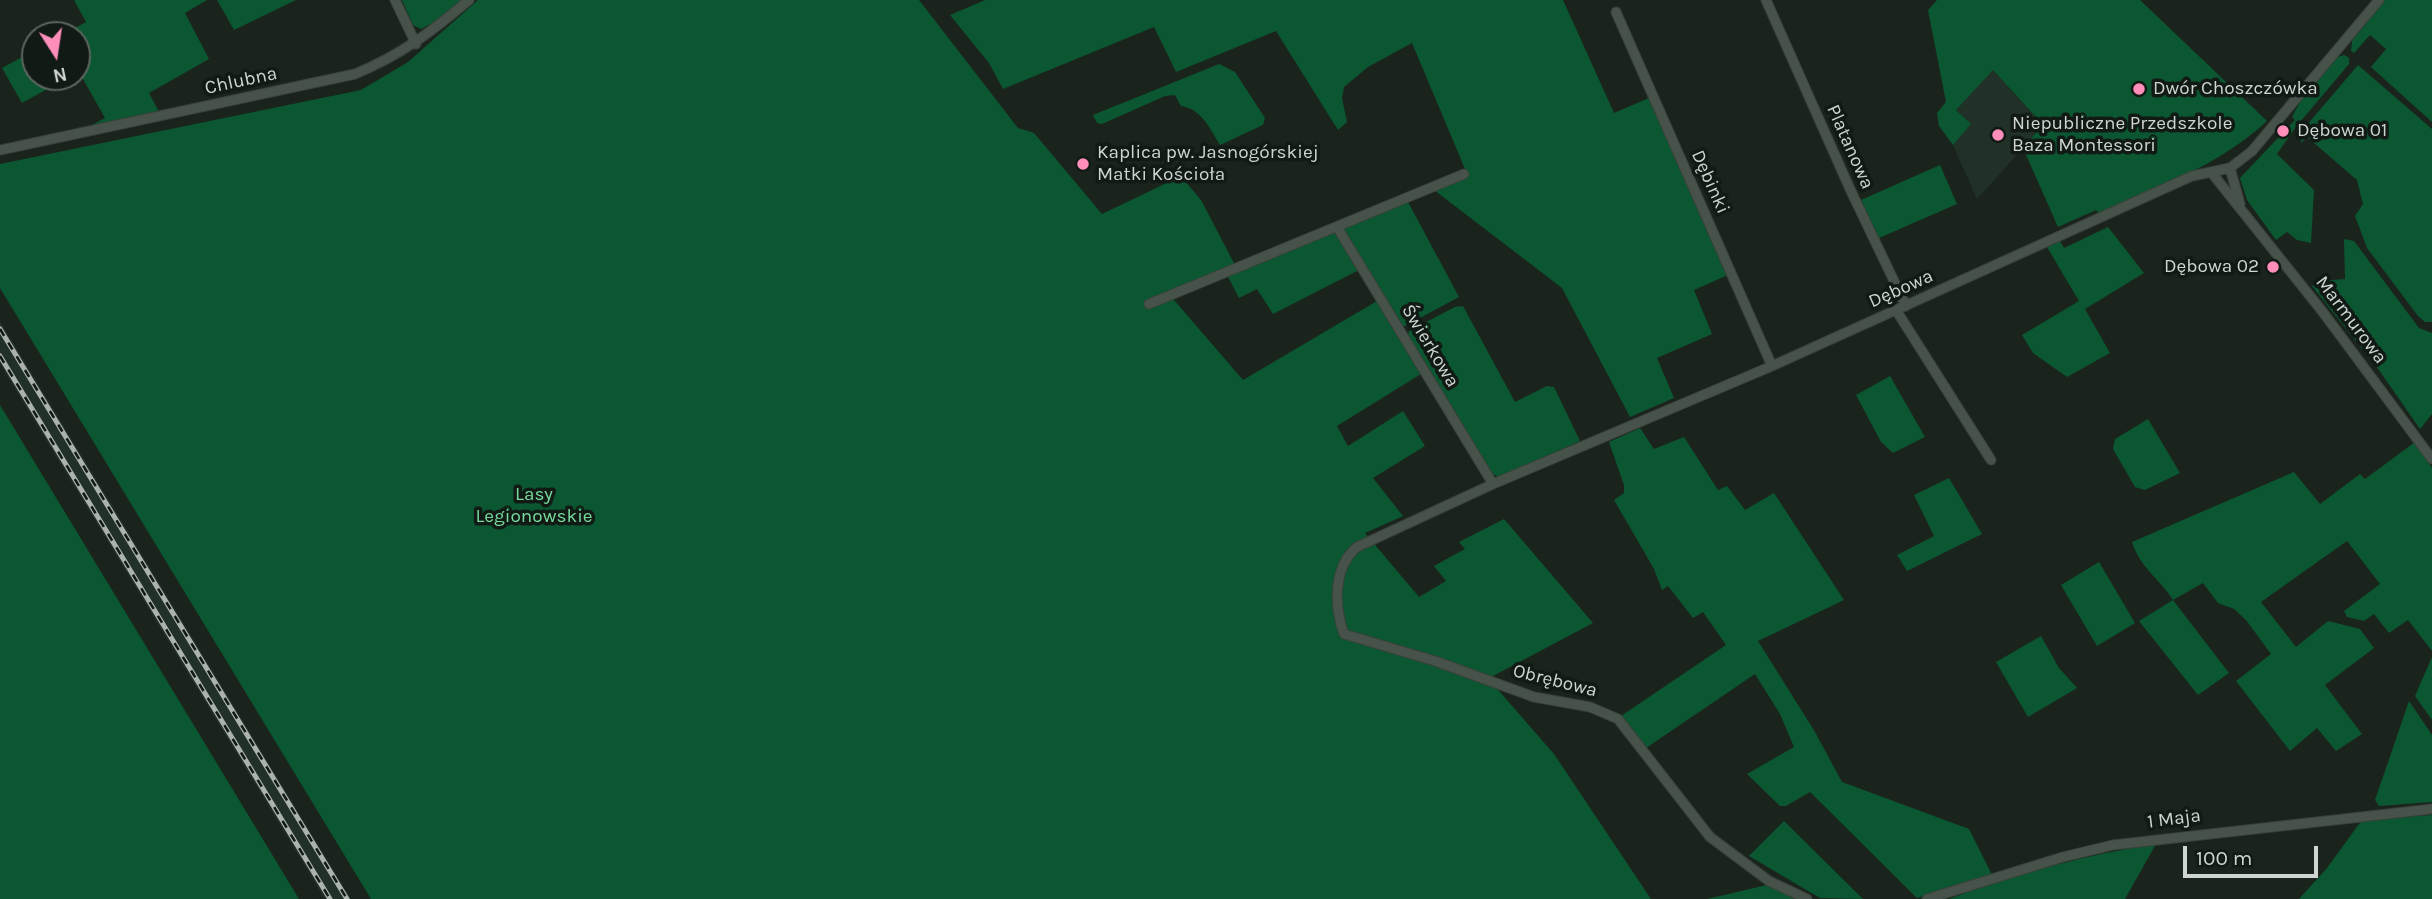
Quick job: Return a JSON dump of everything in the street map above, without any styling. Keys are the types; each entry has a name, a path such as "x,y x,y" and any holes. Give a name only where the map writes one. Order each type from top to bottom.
{"street":[{"path":"395,0 416,44"},
{"name":"Chlubna","path":"0,150 355,74 416,44 469,0"},
{"name":"Platanowa","path":"1766,0 1850,189 1906,306"},
{"name":"Dębowa","path":"1380,536 1493,484 1772,366 2192,176 2230,168 2252,151 2379,0"},
{"name":"Dębinki","path":"1616,12 1772,366"},
{"name":"Marmurowa","path":"2230,168 2241,205"},
{"name":"Marmurowa","path":"2211,172 2219,185 2241,205 2432,459"},
{"path":"1149,304 1464,174"},
{"name":"Świerkowa","path":"1337,227 1493,484"},
{"path":"1896,310 1991,460"},
{"name":"Obrębowa","path":"1380,536 1357,547 1343,567 1337,586 1344,634 1436,661 1534,697 1590,707 1618,719 1710,836 1769,881 1807,899"},
{"name":"1 Maja","path":"1927,899 2063,857 2113,845 2432,809"}],"shaded area":[{"name":"Niepubliczne Przedszkole Baza Montessori","path":"1992,69 2043,126 1977,199 1953,145 1971,124 1956,110"},
{"path":"0,321 351,899 325,899 0,364"}],"green space":[{"path":"74,0 207,0 185,13 209,59 149,93 159,112 90,126 105,118 90,91 91,21 85,21"},
{"path":"217,0 296,0 234,30"},
{"path":"402,0 461,0 435,22 421,29 413,25"},
{"name":"Lasy Legionowskie","path":"478,0 919,0 1018,128 1034,133 1102,214 1173,180 1185,181 1201,200 1235,265 1168,293 1243,380 1377,301 1421,374 1337,426 1348,446 1403,411 1425,446 1373,478 1403,516 1365,533 1419,597 1446,581 1434,566 1465,549 1459,542 1504,519 1593,623 1493,676 1486,676 1554,754 1651,899 371,899 0,288 0,164 361,90 408,62"},
{"path":"985,0 1563,0 1614,113 1649,98 1728,275 1694,290 1712,334 1657,358 1674,398 1630,417 1562,288 1434,190 1468,176 1412,43 1368,67 1344,87 1342,98 1347,122 1338,130 1276,31 1176,72 1154,27 1003,89 989,63 950,15"},
{"path":"1937,0 2140,0 2267,121 2249,137 2188,174 2099,214 2096,210 2058,227 2023,148 2043,125 1993,70 1956,110 1971,124 1953,145 1939,126 1937,113 1946,102 1928,10"},
{"path":"2385,0 2432,0 2432,122 2371,67 2386,49 2370,35 2354,53 2351,51 2352,41"},
{"path":"2344,55 2349,58 2349,64 2295,128 2277,154 2314,190 2311,243 2297,240 2287,232 2276,240 2247,200 2240,178 2295,120 2292,117 2301,100 2338,57"},
{"path":"21,58 21,91 44,91 22,103 2,68"},
{"path":"1219,64 1235,72 1265,118 1263,125 1220,145 1200,115 1181,106 1175,95 1165,96 1102,124 1097,123 1093,115"},
{"path":"2358,65 2432,129 2432,322 2425,322 2418,316 2367,248 2355,216 2363,204 2357,180 2307,137 2301,143 2301,132"},
{"path":"1940,165 1957,204 1879,238 1861,200"},
{"path":"1408,202 1459,297 1403,327 1344,232 1344,227"},
{"path":"2108,227 2144,273 2085,309 2110,353 2067,377 2033,353 2022,335 2079,301 2047,247 2060,241 2064,248"},
{"path":"1333,232 1337,233 1359,270 1273,314 1257,289 1239,298 1227,275"},
{"path":"2344,239 2354,241 2419,328 2432,333 2432,414 2420,429 2379,370 2312,286 2318,281 2345,279"},
{"path":"1463,306 1515,402 1547,386 1554,387 1580,441 1499,477 1492,474 1408,335 1409,331 1455,307"},
{"path":"1890,376 1925,437 1893,453 1881,442 1856,395"},
{"path":"0,405 299,899 0,899"},
{"path":"2148,419 2180,473 2145,490 2135,487 2113,449 2115,439"},
{"path":"1640,428 1654,449 1684,437 1718,490 1727,486 1745,510 1774,493 1844,600 1758,641 1815,732 1842,782 1969,829 1992,875 1917,898 1810,792 1786,806 1780,806 1747,774 1794,747 1780,714 1755,674 1646,748 1621,716 1726,645 1703,612 1693,618 1668,586 1662,590 1654,569 1614,500 1624,493 1624,485 1609,442"},
{"path":"2415,442 2432,468 2432,651 2408,620 2389,633 2374,614 2364,621 2347,617 2344,611 2380,584 2347,541 2261,602 2296,647 2328,621 2360,629 2374,648 2325,685 2362,734 2336,751 2317,728 2290,751 2236,681 2271,654 2246,620 2234,609 2218,603 2203,583 2173,600 2140,559 2132,542 2294,472 2320,504 2360,474 2365,479"},
{"path":"1949,478 1982,534 1907,571 1897,555 1934,536 1914,495"},
{"path":"2099,562 2135,623 2097,646 2061,585"},
{"path":"2173,600 2229,673 2198,695 2139,621"},
{"path":"2041,636 2059,668 2077,688 2028,717 1996,662"},
{"path":"2432,657 2432,720 2415,696"},
{"path":"2409,701 2432,735 2432,802 2379,806 2375,800"},
{"path":"2432,815 2432,899 2299,899 2327,868 2362,820"},
{"path":"1784,821 1863,899 1820,898 1749,856"},
{"path":"2156,844 2125,899 1949,899 2051,866"},
{"path":"1771,884 1797,899 1707,899"}],"railway":[{"path":"0,329 347,899"},
{"path":"0,356 330,899"}],"place":[{"name":"Dwór Choszczówka","path":"2139,89"},
{"name":"Dębowa 01","path":"2283,131"},
{"name":"Niepubliczne Przedszkole Baza Montessori","path":"1998,135"},
{"name":"Kaplica pw. Jasnogórskiej Matki Kościoła","path":"1083,164"},
{"name":"Dębowa 02","path":"2273,267"}]}
